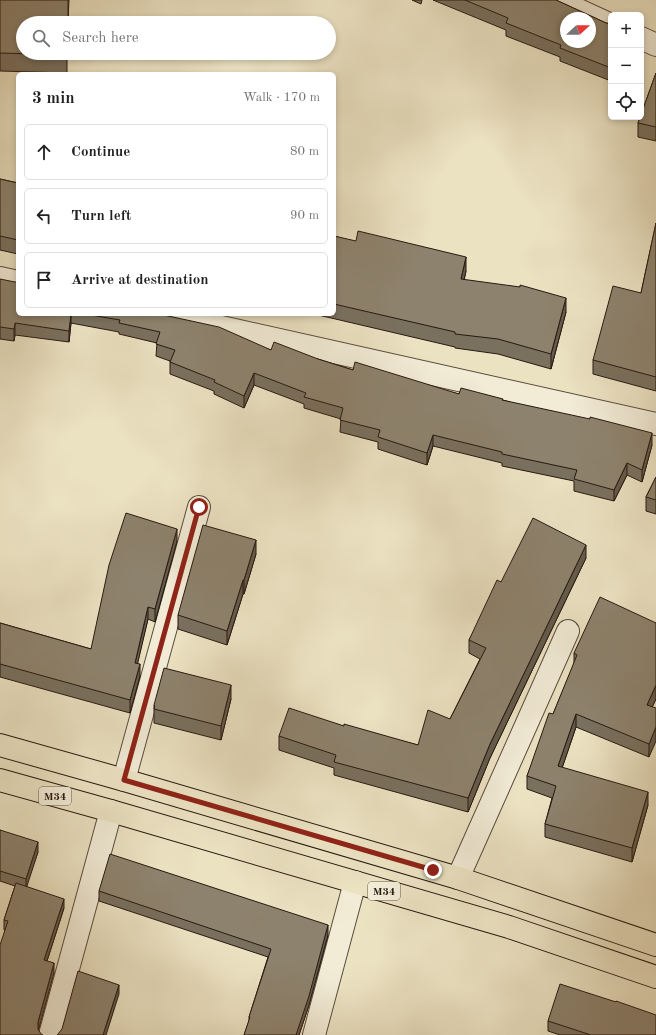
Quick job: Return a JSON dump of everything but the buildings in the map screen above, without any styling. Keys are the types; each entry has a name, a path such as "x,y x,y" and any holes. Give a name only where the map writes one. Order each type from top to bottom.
{"main road":[{"path":"0,745 458,878 656,945"},
{"name":"M34","path":"0,780 510,927 656,977"}],"street":[{"path":"556,0 608,24"},
{"path":"644,39 656,45"},
{"path":"0,278 16,282"},
{"path":"172,316 656,424"},
{"path":"124,780 199,507"},
{"path":"458,878 568,631"},
{"path":"50,1035 111,811"},
{"path":"314,1035 355,882"}],"route":[{"path":"199,507 124,780 433,870"}]}
